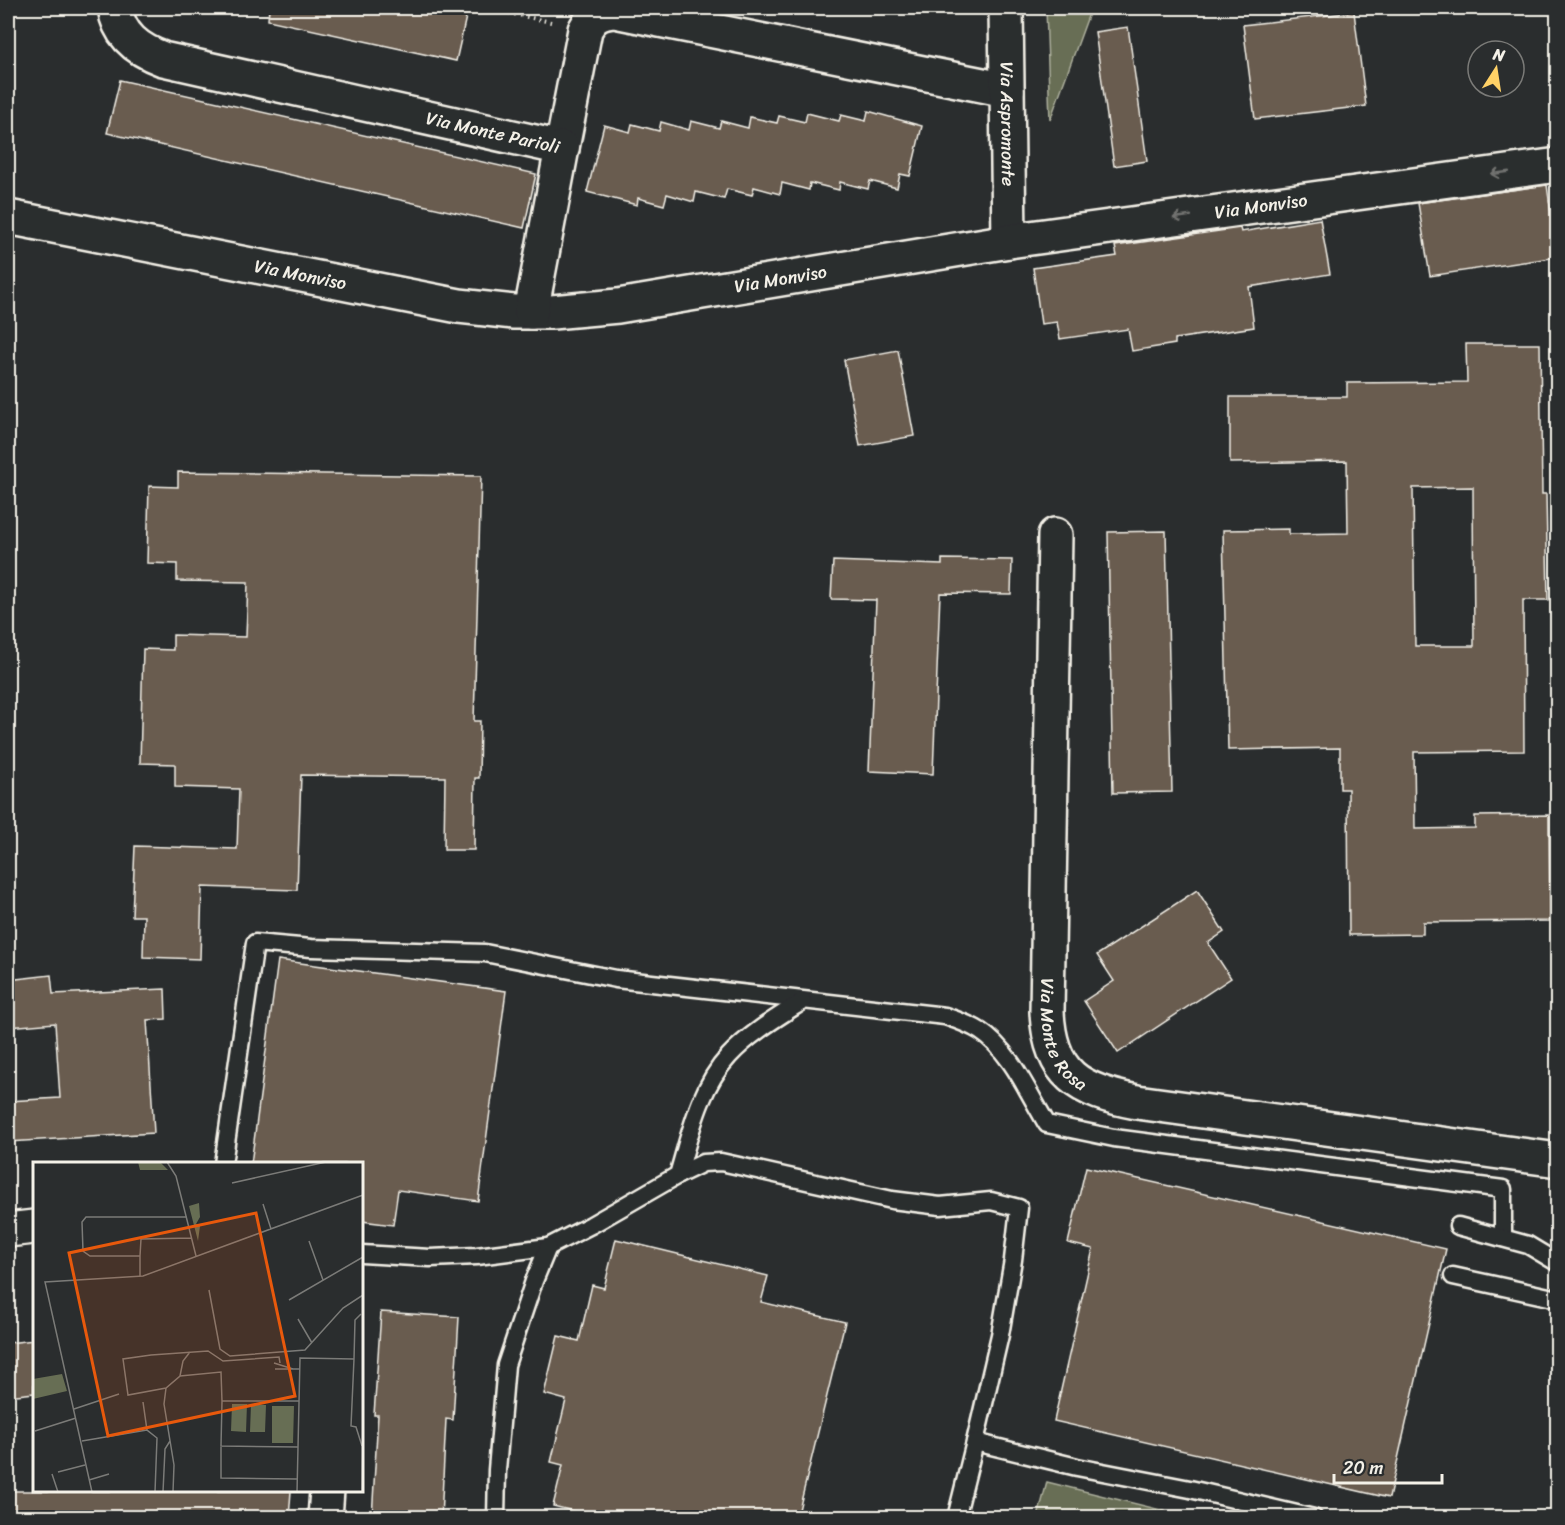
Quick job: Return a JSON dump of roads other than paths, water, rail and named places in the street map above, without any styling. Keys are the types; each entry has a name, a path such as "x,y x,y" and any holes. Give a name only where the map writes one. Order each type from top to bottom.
{"street":[{"name":"Via Monte Parioli","path":"115,8 123,33 139,48 163,59 562,148 585,30 595,15 604,12 615,11 1007,90"},
{"name":"Via Aspromonte","path":"1006,8 1009,241"},
{"path":"531,312 562,148"},
{"name":"Via Monviso","path":"8,217 440,303 531,312 618,306 1009,241 1557,165"},
{"name":"Via Monte Rosa","path":"1055,535 1047,1012 1052,1045 1060,1063 1071,1078 1096,1092 1137,1102 1557,1160"},
{"path":"8,1230 33,1227"},
{"path":"325,1518 327,1492"}],"lane":[{"path":"223,1162 255,943 311,948 485,953 616,979 928,1013 966,1023 994,1042 1012,1066 1047,1124 1114,1138 1503,1189 1503,1238"},
{"path":"678,1175 697,1113 711,1082 728,1056 755,1033 803,1001"},
{"path":"363,1254 430,1258 477,1256 548,1247 703,1163 722,1162 892,1200 940,1206 991,1201 1019,1208 1000,1335 956,1518"},
{"path":"1458,1226 1528,1245 1557,1263"},
{"path":"496,1518 497,1470 506,1365 548,1247"},
{"path":"1453,1276 1557,1299"},
{"path":"975,1442 1077,1467 1190,1489 1314,1518"}]}
